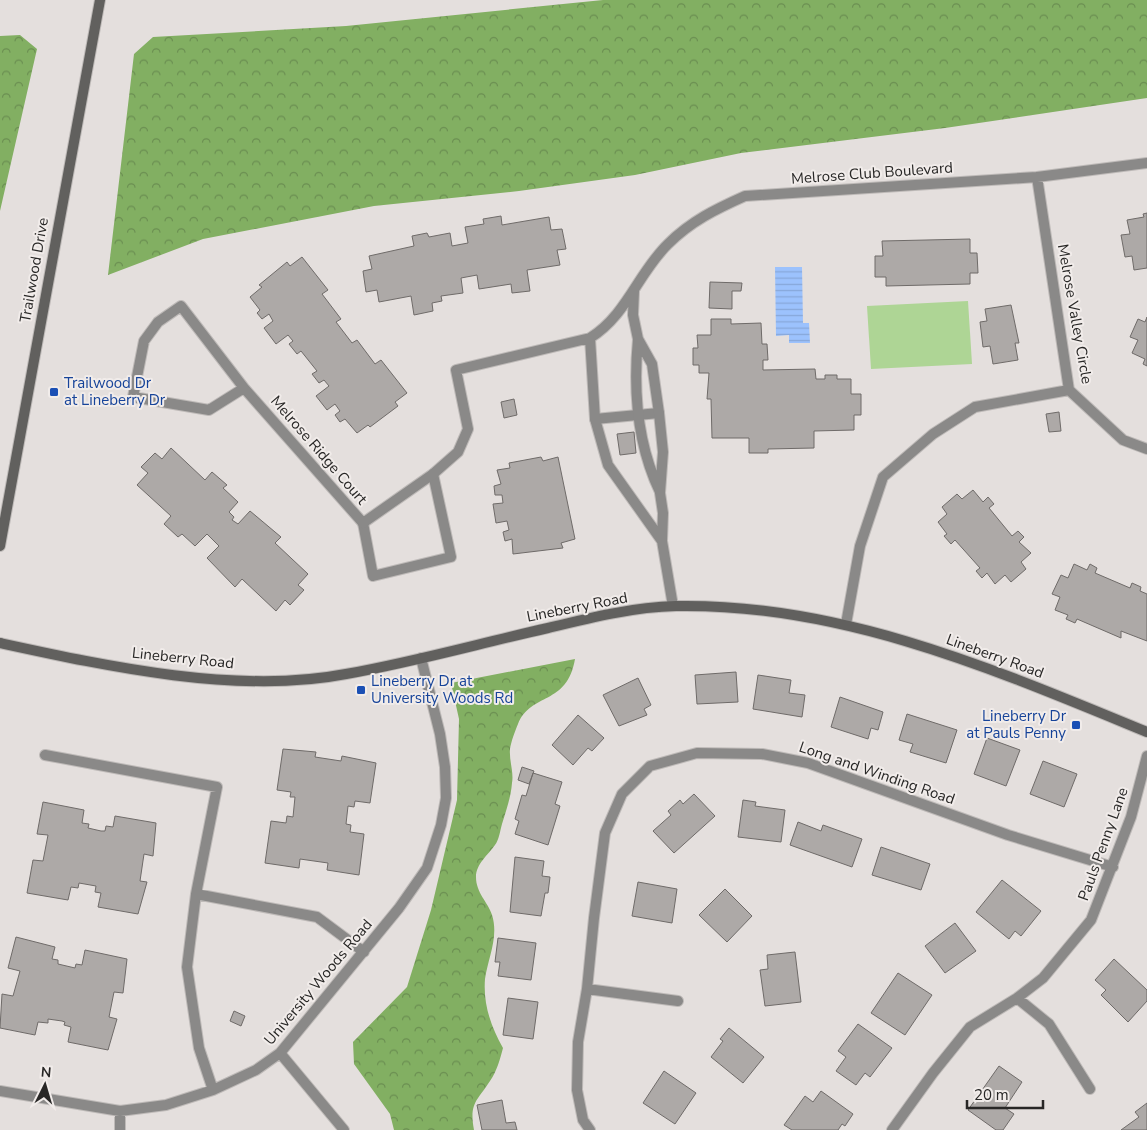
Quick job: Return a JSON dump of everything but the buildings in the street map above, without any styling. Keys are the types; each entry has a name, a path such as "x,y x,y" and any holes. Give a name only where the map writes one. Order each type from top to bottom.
{"street":[{"name":"Trailwood Drive","path":"0,546 55,234 100,0"},
{"name":"Melrose Club Boulevard","path":"590,338 606,328 618,314 667,245 704,214 745,196 1037,177 1147,163"},
{"name":"Melrose Valley Circle","path":"1037,177 1070,390 1123,440 1147,449"},
{"path":"635,288 632,315 638,339 652,364 659,413 662,452 660,493 663,513 662,541 673,606"},
{"name":"Melrose Ridge Court","path":"244,388 209,410 133,397 144,341 158,322 181,306 244,388 363,523 433,474 458,452 468,429 456,370 590,338"},
{"path":"590,338 595,420 608,465 662,541"},
{"path":"638,339 634,375 638,415 643,450 660,493"},
{"path":"846,624 860,546 883,477 933,434 975,407 1070,390"},
{"path":"595,420 659,413"},
{"path":"363,523 373,576 451,557 433,474"},
{"name":"Lineberry Road","path":"0,644 132,668 231,680 302,680 344,675 588,618 673,606 760,609 846,624 1003,673 1147,732"},
{"name":"University Woods Road","path":"0,1091 120,1111 166,1105 214,1090 256,1070 280,1053 399,908 427,868 441,826 446,798 445,767 440,734 421,658"},
{"name":"Long and Winding Road","path":"590,1130 583,1120 577,1090 578,1042 588,989 594,918 605,833 622,794 650,766 697,753 762,754 808,763 1008,835 1113,867"},
{"path":"45,755 217,787 196,894 188,968 199,1048 214,1090"},
{"name":"Pauls Penny Lane","path":"892,1130 933,1073 970,1027 1017,998 1043,978 1091,920 1131,817 1147,756"},
{"path":"196,894 317,917 364,952"},
{"path":"588,989 678,1001"},
{"path":"1017,998 1049,1024 1090,1089"},
{"path":"280,1053 344,1130"},
{"path":"120,1111 120,1130"}],"green space":[{"path":"603,0 1147,0 1147,98 945,128 741,153 635,175 519,191 374,206 203,239 108,275 134,54 153,37 346,26"},
{"path":"20,35 37,49 0,211 0,36"},
{"path":"968,301 972,364 871,369 867,306"},
{"path":"575,659 571,674 565,684 557,692 531,707 518,724 510,749 511,793 498,841 480,864 477,872 478,888 490,910 494,923 494,939 485,979 485,997 492,1024 503,1048 495,1073 473,1108 474,1130 394,1130 390,1114 354,1064 353,1042 407,987 431,910 457,800 459,719 451,683"}],"water":[{"path":"775,267 802,267 803,323 809,323 810,343 789,343 789,335 776,336"}],"place":[{"name":"Trailwood Dr at Lineberry Dr","path":"54,392"},
{"name":"Lineberry Dr at University Woods Rd","path":"361,690"},
{"name":"Lineberry Dr at Pauls Penny","path":"1076,725"}]}
